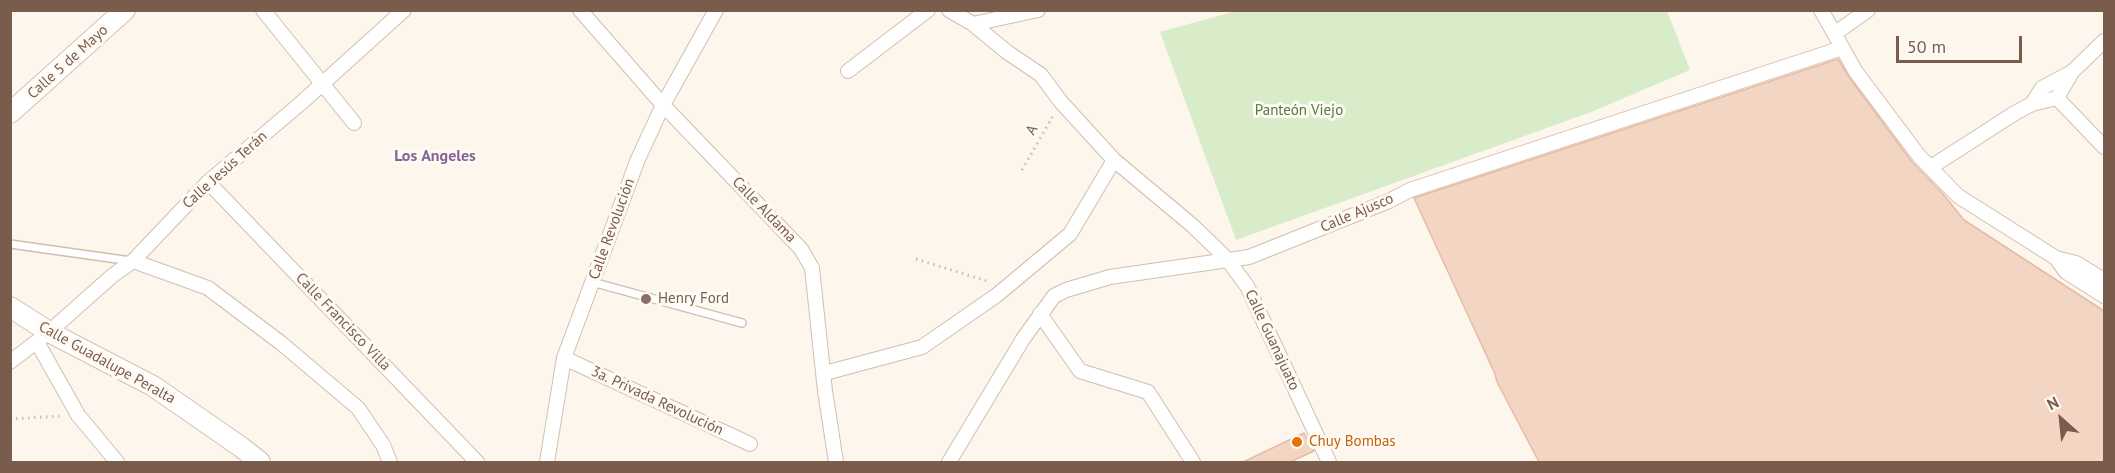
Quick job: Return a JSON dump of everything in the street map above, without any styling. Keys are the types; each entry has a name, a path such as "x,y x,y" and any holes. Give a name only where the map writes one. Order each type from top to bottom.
{"street":[{"name":"Calle 5 de Mayo","path":"10,113 124,10"},
{"path":"263,10 354,123"},
{"name":"Calle Jesús Terán","path":"10,362 133,261 208,182 324,84 404,10"},
{"name":"Calle Aldama","path":"580,10 663,105 801,249 812,268 836,462"},
{"name":"Calle Revolución","path":"547,462 564,358 592,282 638,159 663,105 716,10"},
{"path":"848,71 928,10"},
{"name":"Calle Guanajuato","path":"949,10 973,24 1007,52 1041,75 1114,160 1193,226 1227,259 1247,286 1329,462"},
{"path":"973,24 1038,10"},
{"path":"1821,10 1856,72 1920,156 1958,196 2056,258 2076,262 2104,280"},
{"path":"1834,34 1868,10"},
{"path":"1931,167 2015,113 2032,104 2057,98 2072,72 2104,41"},
{"name":"Calle Ajusco","path":"949,462 1053,296 1110,277 1249,257 1389,201 1410,190 1842,48"},
{"path":"2032,104 2042,88 2072,72"},
{"path":"2057,98 2104,147"},
{"path":"825,373 922,347 1006,287 1070,234 1114,160"},
{"name":"Calle Francisco Villa","path":"208,182 477,462"},
{"path":"2056,258 2066,272 2104,296"},
{"path":"133,261 208,288 281,343 358,408 390,462"},
{"name":"Calle Guadalupe Peralta","path":"10,307 43,337 153,386 260,462"},
{"path":"1040,314 1080,371 1148,392 1193,462"},
{"path":"43,337 78,415 114,461"},
{"name":"3a. Privada Revolución","path":"564,358 750,444"}],"lane":[{"path":"10,244 133,261"},
{"path":"592,282 742,322"}],"path":[{"name":"A","path":"1022,170 1062,102"},
{"path":"916,259 1006,287"},
{"path":"10,419 78,415"}],"green space":[{"name":"Panteón Viejo","path":"1236,11 1667,11 1690,70 1591,112 1236,240 1160,32"}],"building":[{"path":"1838,59 1912,162 1964,220 2104,311 2104,462 1539,462 1497,382 1414,198"},
{"name":"Chuy Bombas","path":"1304,433 1314,451 1290,462 1243,462"}],"place":[{"name":"Henry Ford","path":"646,299"},
{"name":"Chuy Bombas","path":"1297,442"}],"district":[{"name":"Los Angeles","path":"435,156"}]}
